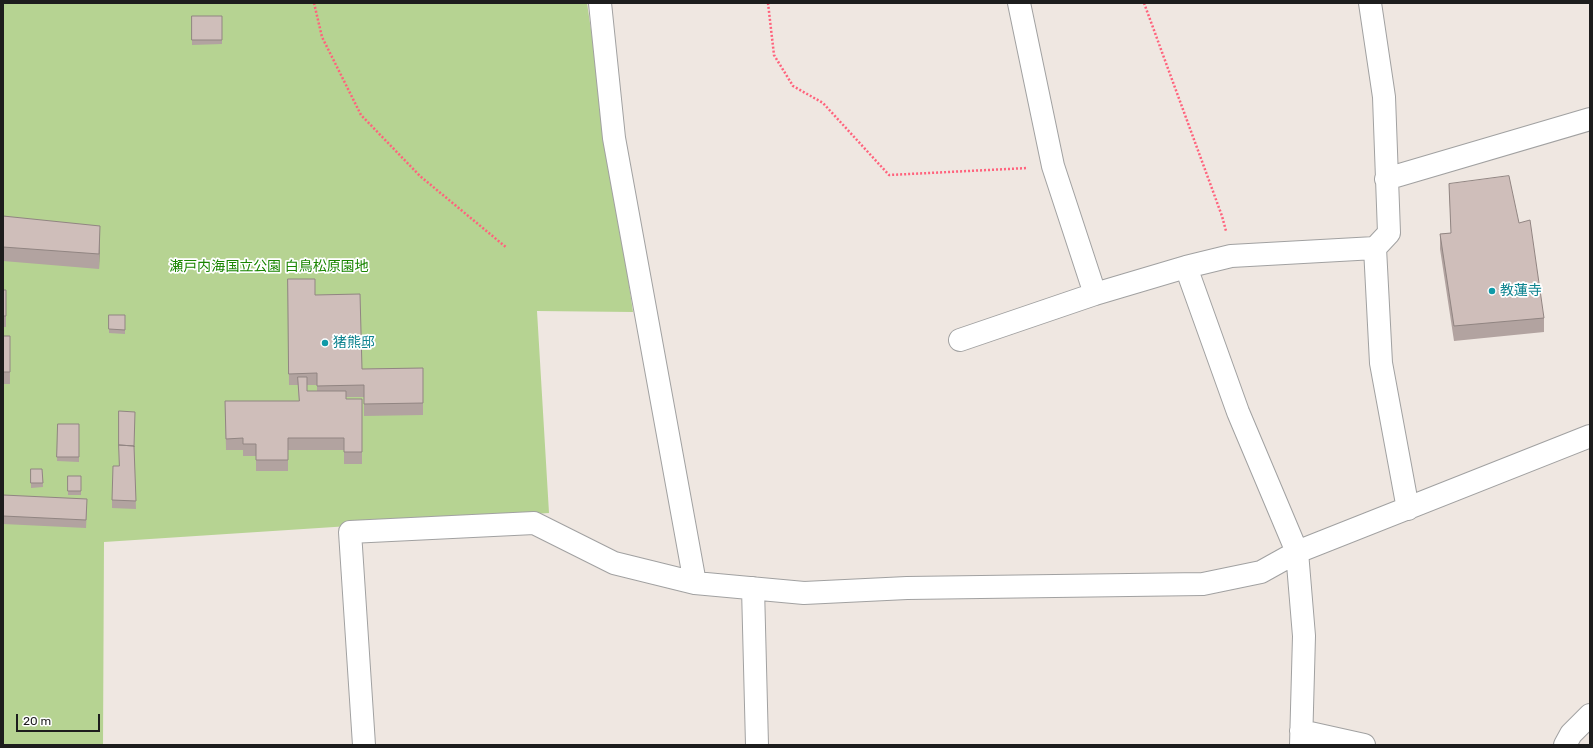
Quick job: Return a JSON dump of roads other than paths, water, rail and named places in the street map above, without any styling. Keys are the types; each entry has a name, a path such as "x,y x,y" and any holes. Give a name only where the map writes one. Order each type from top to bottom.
{"street":[{"path":"600,3 614,138 695,584"},
{"path":"1019,3 1053,166 1094,294"},
{"path":"960,340 1094,294 1186,267 1232,256 1375,248 1389,233 1384,97 1370,3"},
{"path":"1386,178 1590,119"},
{"path":"1375,248 1381,363 1408,509"},
{"path":"1186,267 1238,412 1297,552 1304,636 1301,738 1364,745"},
{"path":"364,745 350,532 534,523 614,563 695,584 804,593 907,588 1203,584 1261,572 1297,552 1590,436"},
{"path":"753,588 757,745"},
{"path":"1565,745 1571,734 1590,715"}],"place":[{"name":"教蓮寺","path":"1492,291"},
{"name":"猪熊邸","path":"325,343"}],"park label":[{"name":"瀬戸内海国立公園 白鳥松原園地","path":"269,267"}]}
